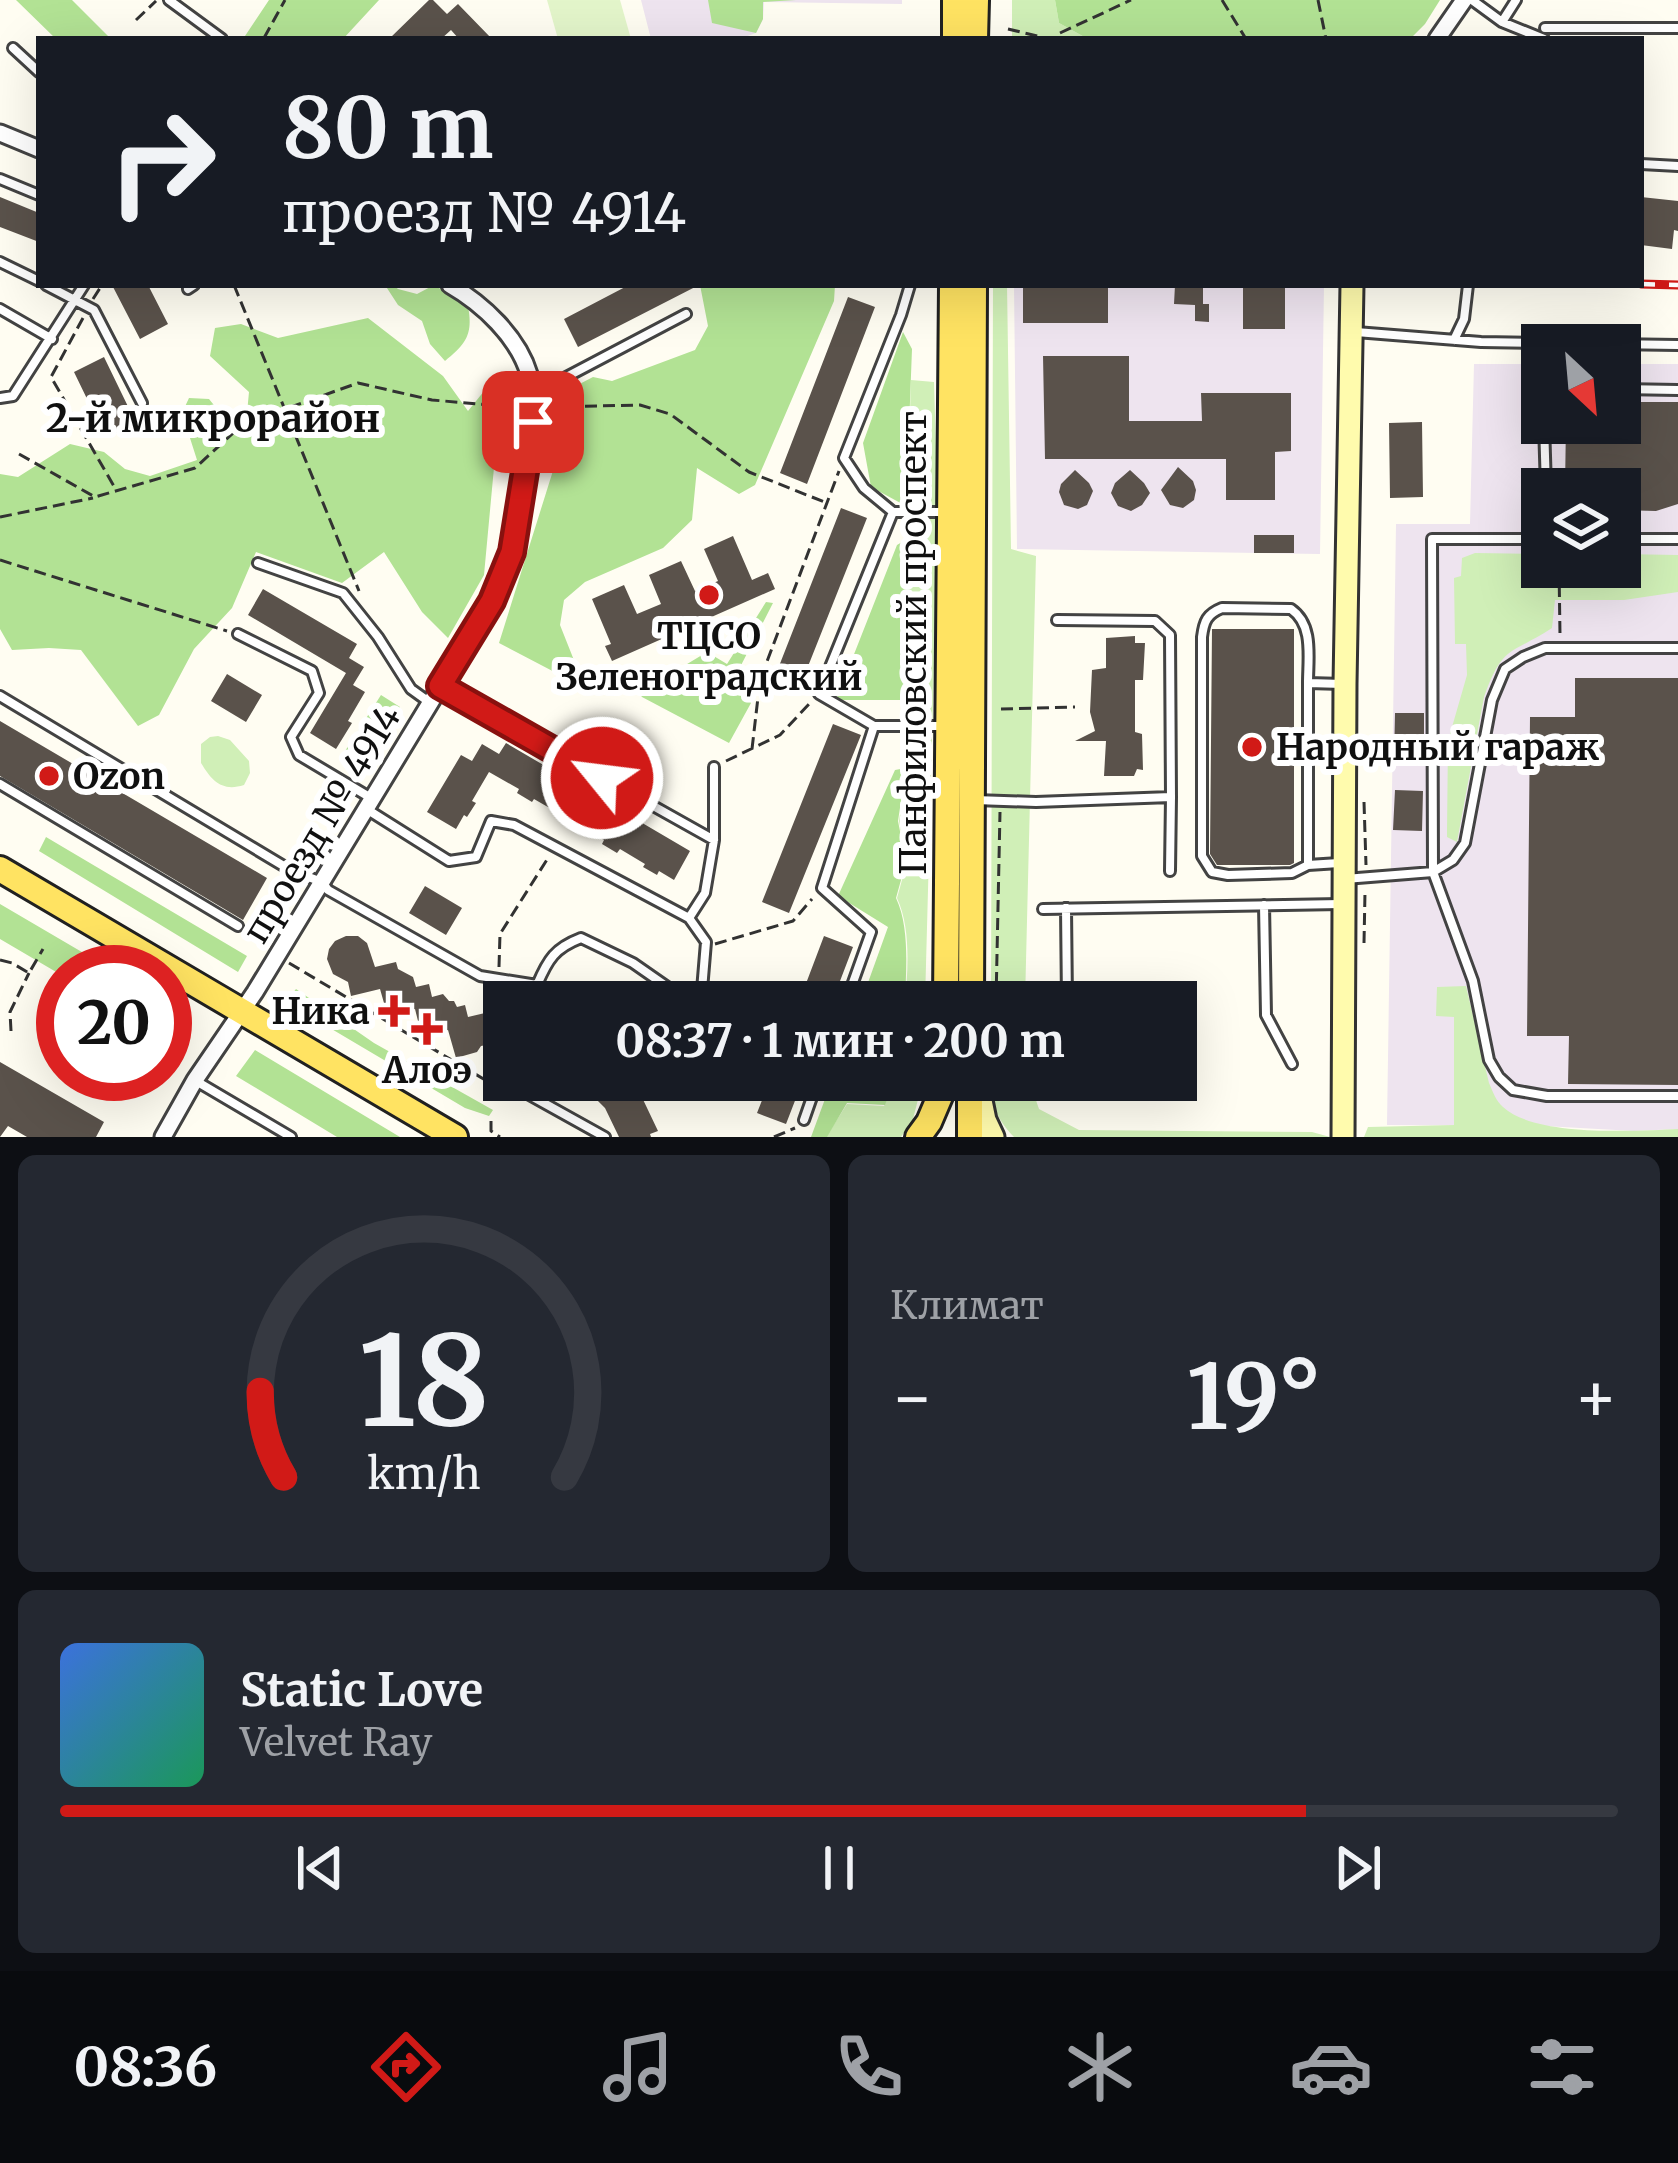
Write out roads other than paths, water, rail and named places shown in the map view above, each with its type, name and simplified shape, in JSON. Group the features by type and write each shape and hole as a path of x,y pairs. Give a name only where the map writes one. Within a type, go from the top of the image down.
{"main road":[{"path":"955,0 955,36"},
{"path":"976,0 976,36"},
{"name":"Панфиловский проспект","path":"946,981 952,288"},
{"name":"Панфиловский проспект","path":"970,981 974,288"},
{"path":"0,868 454,1137"},
{"path":"918,1137 937,1101"},
{"path":"944,1137 945,1101"},
{"path":"970,1137 973,1101"}],"street":[{"path":"1439,36 1468,0"},
{"path":"0,134 36,148"},
{"name":"проезд № 4914","path":"163,1137 492,601 512,552 533,422 528,372 520,352 484,309 454,288"},
{"path":"1343,1137 1352,288"},
{"path":"980,1101 993,1137"}],"lane":[{"path":"169,0 218,36"},
{"path":"1468,0 1502,22 1544,33 1678,28"},
{"path":"1502,22 1516,0"},
{"path":"13,48 36,69"},
{"path":"1644,164 1678,166"},
{"path":"0,179 36,194"},
{"path":"0,262 36,280"},
{"path":"52,288 94,310 142,403"},
{"path":"0,398 13,396 82,288"},
{"path":"909,288 844,458 864,488 893,512 950,512"},
{"path":"1454,340 1464,319 1468,288"},
{"path":"0,310 52,339"},
{"path":"532,403 686,314"},
{"path":"1351,332 1454,340 1678,345"},
{"path":"1641,389 1678,390"},
{"path":"893,512 819,694 874,726 947,727"},
{"path":"1521,539 1432,539 1432,872 1473,981 1489,1060 1513,1090 1547,1096 1678,1096"},
{"path":"1641,539 1678,539"},
{"path":"258,563 343,593 411,689 430,703"},
{"path":"1308,865 1306,630 1291,609 1211,612 1202,637 1202,856 1212,872 1228,875 1292,873 1308,865 1345,871 1432,872 1453,860 1466,843 1492,700 1505,669 1546,648 1678,648"},
{"path":"1057,620 1155,622 1171,634 1170,871"},
{"path":"238,634 312,671 319,693 291,737 299,755 449,860 476,857 491,821 514,825 689,918 706,942 702,981"},
{"path":"1308,683 1345,684"},
{"path":"440,686 714,840"},
{"path":"0,696 292,872 322,882 328,890 480,976 512,981"},
{"path":"854,981 871,932 821,888 874,726"},
{"path":"689,918 705,892 714,840 714,767"},
{"path":"0,784 238,926"},
{"path":"973,800 1171,797"},
{"path":"1043,909 1345,904"},
{"path":"1264,905 1266,1015 1292,1064"},
{"path":"1066,908 1067,981"},
{"path":"539,981 546,962 563,945 581,938 633,962 659,981"},
{"path":"195,1080 291,1137"},
{"path":"545,1101 605,1137"},
{"path":"804,1120 811,1101"}],"railway":[{"path":"1644,284 1678,285"}],"place":[{"name":"ТЦСО Зеленоградский","path":"709,595"},
{"name":"Народный гараж","path":"1252,747"},
{"name":"Ozon","path":"49,776"},
{"name":"Ника","path":"394,1011"},
{"name":"Алоэ","path":"427,1029"}],"district":[{"name":"2-й микрорайон","path":"213,418"}]}
